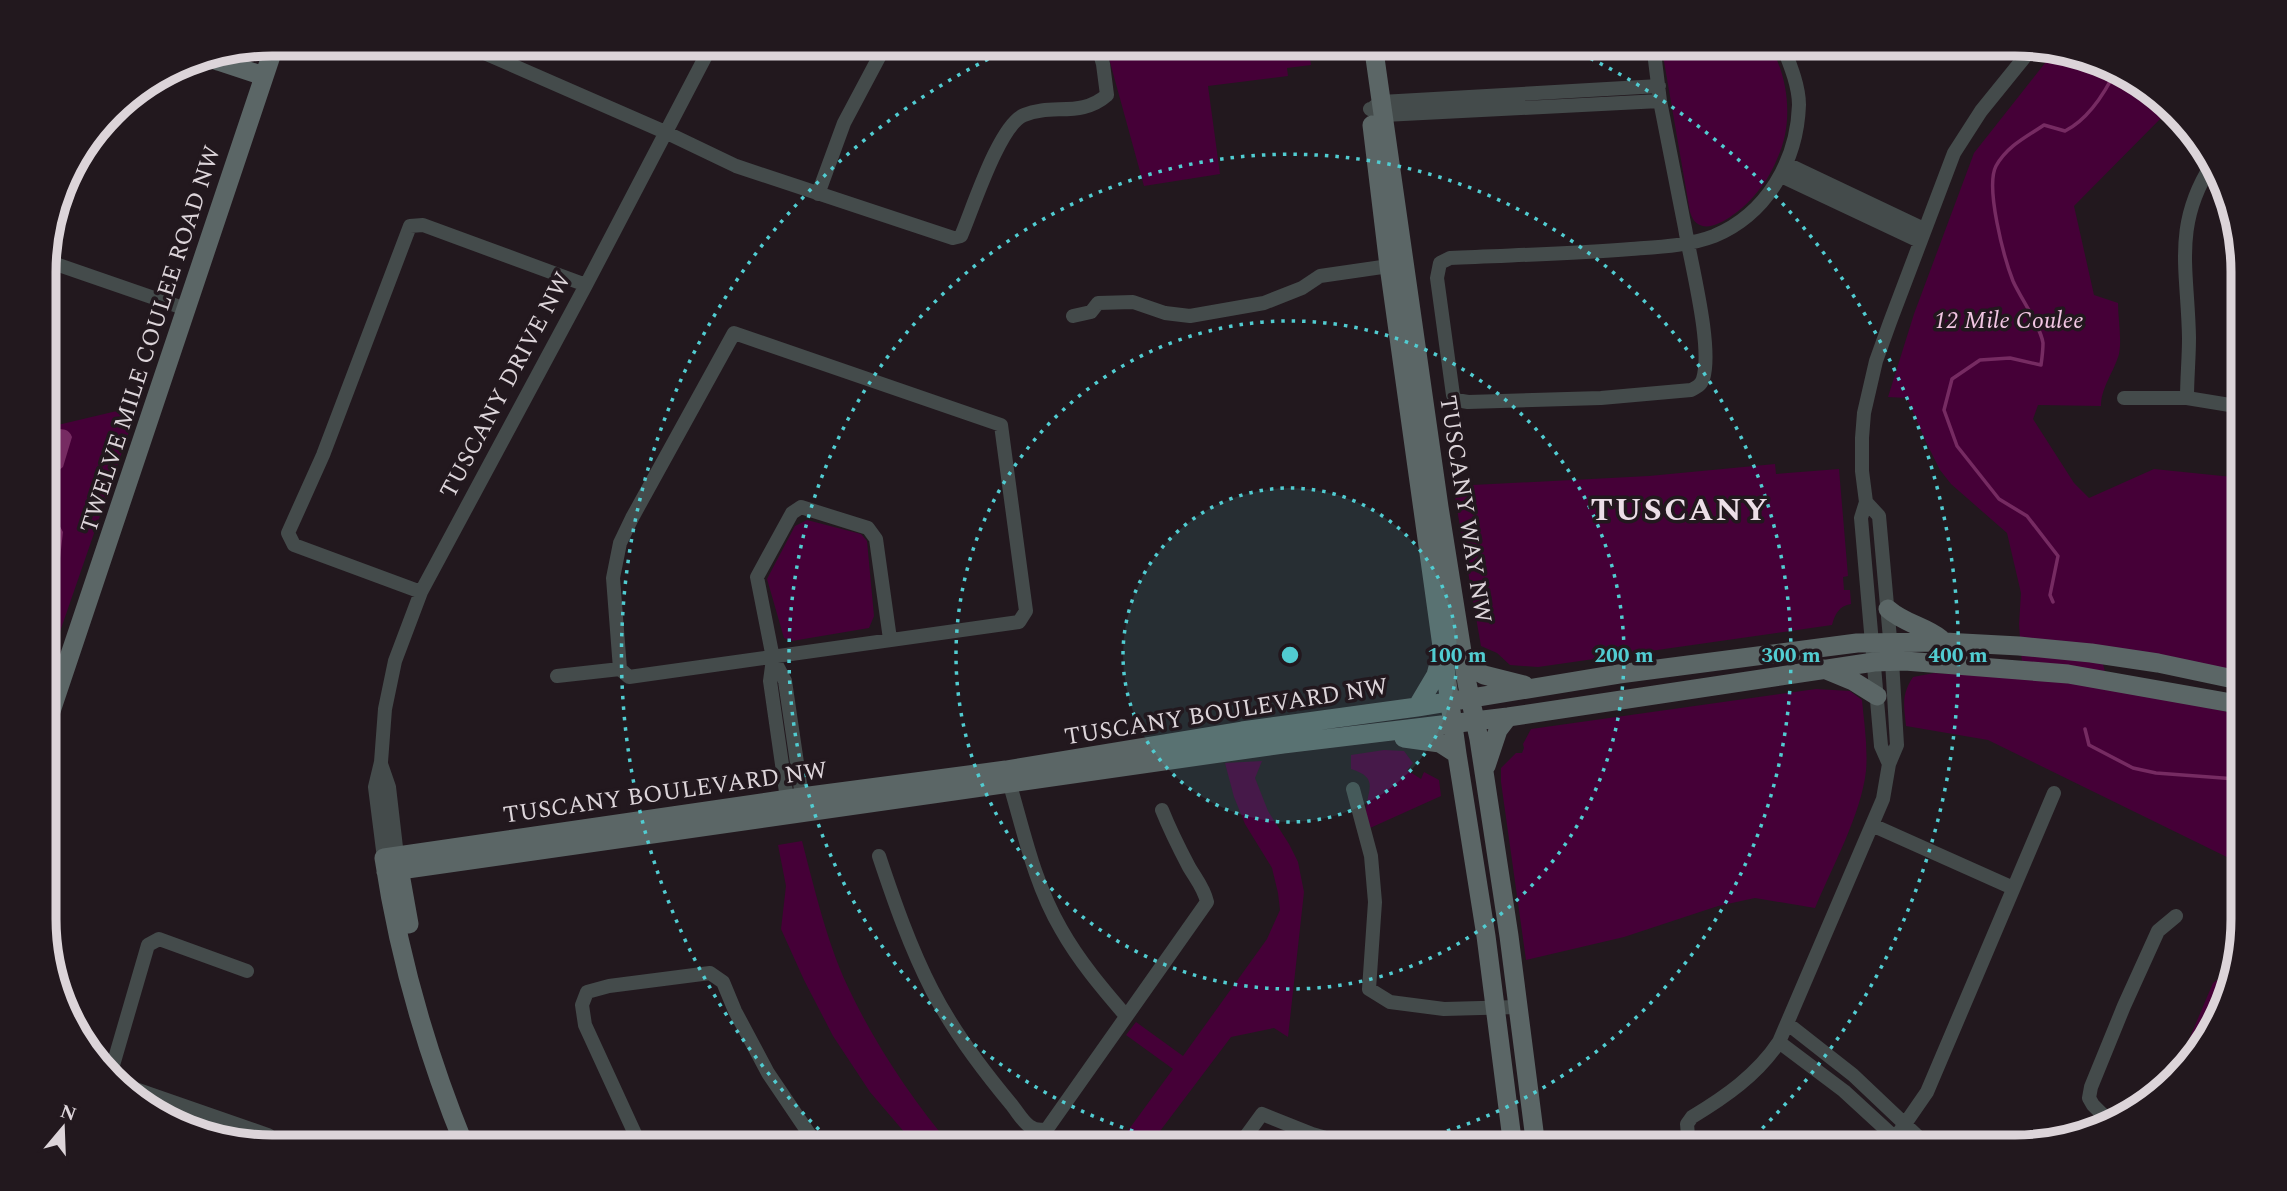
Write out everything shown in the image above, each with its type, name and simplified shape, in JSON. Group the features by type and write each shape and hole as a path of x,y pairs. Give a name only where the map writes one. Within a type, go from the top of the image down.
{"street":[{"name":"TWELVE MILE COULEE ROAD NW","path":"56,696 271,56"},
{"path":"491,56 736,166 953,239 961,236 984,177 1011,126 1022,115 1084,108 1096,105 1107,95 1101,56"},
{"name":"TUSCANY DRIVE NW","path":"460,1135 419,1020 397,932 389,787 381,762 385,709 395,662 422,592 706,56"},
{"path":"818,194 844,123 880,56"},
{"name":"TUSCANY WAY NW","path":"1364,56 1378,109"},
{"name":"TUSCANY WAY NW","path":"1374,56 1443,649 1486,936 1511,1135"},
{"path":"1655,56 1660,94 1687,243 1701,317 1705,354 1700,385 1691,390 1601,398 1460,402 1453,395 1437,278 1438,267 1446,259 1613,251 1687,243 1716,235 1744,218 1764,200 1784,170 1799,103 1786,56"},
{"path":"1688,1135 1687,1124 1692,1117 1750,1077 1766,1061 1779,1042 1882,799 1889,765 1897,745 1861,518 1866,502 1861,438 1868,389 1880,348 1954,153 1966,132 2026,56"},
{"path":"222,62 264,76"},
{"path":"1378,109 1660,94"},
{"path":"1784,170 1922,235"},
{"path":"2187,398 2189,338 2184,266 2185,235 2194,198 2207,174"},
{"path":"422,592 294,545 288,533 323,455 410,226 423,225 586,285"},
{"path":"56,264 187,309"},
{"path":"1073,316 1091,312 1098,303 1133,302 1165,313 1190,316 1264,303 1303,288 1320,276 1397,265"},
{"name":"TUSCANY WAY NW","path":"1397,265 1509,936 1534,1135"},
{"path":"734,333 1001,425 1026,611 1019,622 773,658 629,677 620,668 613,578 620,543 734,333"},
{"path":"2124,398 2187,398 2231,405"},
{"path":"1866,502 1879,516 1888,609 1877,696 1881,746 1889,765"},
{"path":"796,803 785,681 773,658 757,578 792,513 801,507 867,528 876,539 890,639"},
{"path":"1888,609 1904,621 1934,634 1944,642"},
{"name":"TUSCANY BOULEVARD NW","path":"1008,777 1242,731 1417,707 1619,674 1882,652 1944,642 2091,653 2158,663 2231,678"},
{"path":"1417,707 1436,675 1443,649"},
{"name":"TUSCANY BOULEVARD NW","path":"392,864 796,803 1507,717 1823,669 1882,652 2068,674 2231,702"},
{"path":"1465,664 1484,675 1535,688"},
{"path":"557,676 620,668"},
{"path":"1823,669 1853,681 1877,696"},
{"path":"1483,774 1498,730 1507,717"},
{"path":"1362,734 1430,740 1447,746 1457,754"},
{"path":"1008,777 1022,832 1048,903 1061,929 1093,978 1126,1016"},
{"path":"1353,789 1371,856 1376,902 1369,989 1390,1002 1444,1009 1518,1007"},
{"path":"1900,1135 1927,1092 2054,793"},
{"path":"879,856 900,918 932,990 971,1054 1030,1128 1047,1129 1207,902 1205,890 1179,848 1162,810"},
{"path":"1872,825 2013,888"},
{"name":"TUSCANY DRIVE NW","path":"392,864 432,1022 474,1135"},
{"path":"2104,1116 2088,1098 2091,1087 2123,1006 2158,932 2176,916"},
{"path":"113,1064 148,945 159,939 247,971"},
{"path":"635,1135 585,1025 582,1005 587,992 609,986 710,973 723,982 763,1063 810,1135"},
{"path":"1788,1024 1853,1075 1917,1135"},
{"path":"1779,1042 1844,1091 1887,1135"},
{"path":"143,1092 267,1135"},
{"path":"1247,1135 1262,1114 1315,1135"}],"green space":[{"path":"1108,56 1310,56 1311,65 1287,68 1288,76 1208,86 1220,174 1144,186"},
{"path":"1663,56 1775,56 1785,86 1787,116 1786,131 1775,164 1757,192 1731,217 1711,226 1702,226 1695,222 1690,212"},
{"name":"12 Mile Coulee","path":"2048,59 2085,67 2111,78 2135,92 2163,116 2074,206 2094,295 2118,303 2119,354 2103,392 2101,406 2038,405 2033,419 2074,483 2089,498 2154,469 2231,477 2231,672 2098,648 2110,688 2231,713 2231,859 1988,740 1906,726 1905,695 1913,677 1934,673 2023,678 2019,624 2021,593 2007,533 1951,484 1940,470 1907,398 1888,397 1914,314 1974,153"},
{"path":"138,406 56,643 56,425"},
{"path":"1775,464 1776,474 1839,469 1848,576 1843,577 1844,590 1850,590 1851,604 1838,611 1832,625 1538,667 1510,665 1497,653 1481,646 1453,486 1649,476"},
{"path":"807,520 861,534 867,541 874,616 869,628 792,641 784,638 767,579 795,526"},
{"path":"1816,689 1850,691 1862,700 1866,771 1852,823 1815,908 1755,898 1718,906 1624,937 1526,960 1501,768 1516,753 1522,753 1523,744 1531,729"},
{"path":"1384,750 1404,751 1413,763 1407,770 1421,779 1424,772 1439,780 1441,796 1370,828 1366,813 1369,781 1366,776 1351,769 1351,755"},
{"path":"1262,761 1255,778 1268,811 1298,862 1304,892 1288,1037 1274,1028 1231,1037 1157,1135 1125,1135 1173,1069 1126,1035 1136,1022 1183,1056 1267,939 1280,910 1272,868 1245,824 1225,763"},
{"path":"802,841 833,951 847,985 894,1069 943,1135 907,1135 870,1092 833,1036 781,929 786,886 778,845"},
{"path":"2223,975 2209,1015 2183,1054 2213,983"}],"shaded area":[{"path":"56,429 66,430 72,437 63,467 56,472"},
{"path":"56,519 63,532 56,581"}],"waterway":[{"path":"2053,602 2050,595 2058,556 2027,516 1999,499 1957,446 1944,410 1952,379 1980,360 2010,358 2041,365 2041,336 2013,281 2005,256 1994,206 1993,176 1996,166 2006,153 2017,142 2044,125 2065,131 2074,126 2089,112 2111,78"},
{"path":"2085,729 2089,745 2133,768 2156,773 2231,779"}],"district":[{"name":"TUSCANY","path":"1680,509"}]}
